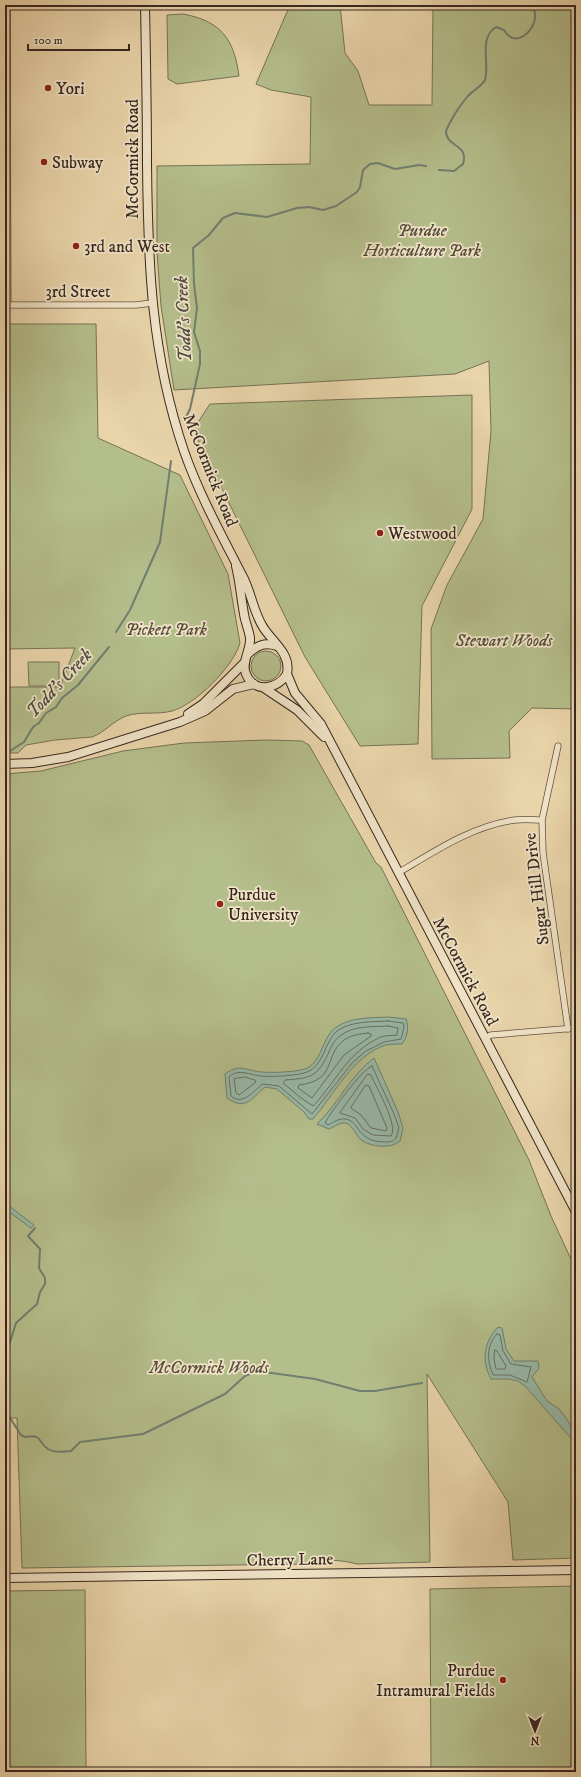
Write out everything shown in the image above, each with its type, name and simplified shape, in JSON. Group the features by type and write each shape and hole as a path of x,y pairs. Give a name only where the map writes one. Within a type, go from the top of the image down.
{"street":[{"path":"7,5 7,305"},
{"name":"McCormick Road","path":"145,5 148,244 152,303 159,356 175,424 196,481 236,566 242,574 255,613 262,627 278,646"},
{"name":"3rd Street","path":"7,305 136,305 152,303"},
{"path":"162,727 194,711 203,704 245,662 249,653 250,638 236,566"},
{"path":"245,662 246,674 254,684 263,688 275,686 281,683 287,674 286,656 278,646 265,644 259,645 249,653"},
{"name":"McCormick Road","path":"287,674 295,693 321,724 330,744 576,1212"},
{"path":"5,764 38,762 68,757 180,722 205,711 233,689 254,684"},
{"name":"McCormick Road","path":"263,688 297,710 330,744"},
{"name":"Sugar Hill Drive","path":"558,746 542,820 543,853 568,1029"},
{"path":"398,873 444,846 489,825 516,820 542,820"},
{"path":"485,1038 491,1035 576,1028"},
{"name":"Cherry Lane","path":"5,1578 576,1570"}],"green space":[{"name":"Purdue Horticulture Park","path":"290,5 340,5 345,53 358,71 369,105 432,105 433,5 576,5 576,709 532,708 509,731 510,758 432,759 431,629 447,585 483,519 491,431 489,361 455,374 174,390 161,306 157,253 157,166 310,164 311,97 271,90 256,84"},
{"path":"183,14 207,21 223,34 229,42 233,52 237,63 239,76 177,84 168,79 167,15"},
{"name":"Pickett Park","path":"5,324 96,324 98,438 180,475 228,574 240,643 230,662 222,673 202,693 181,707 172,711 161,713 126,716 101,733 92,737 55,740 26,745 18,753 5,753 5,687 60,687 75,648 5,649"},
{"path":"472,395 472,509 422,606 418,744 360,746 305,657 193,430 210,404"},
{"path":"266,651 277,655 281,666 277,677 266,681 255,677 251,666 255,655"},
{"path":"28,662 59,662 59,686 29,686"},
{"name":"McCormick Woods","path":"267,740 302,741 309,745 376,863 381,867 529,1160 551,1216 576,1270 576,1558 513,1560 508,1502 427,1374 430,1562 357,1564 345,1561 325,1560 307,1564 22,1568 17,1418 5,1418 5,774 41,771 123,751 184,743"},
{"name":"Purdue Intramural Fields","path":"576,1586 576,1772 431,1772 430,1589"},
{"path":"85,1590 86,1772 5,1772 5,1591"}],"water":[{"path":"388,1017 406,1019 407,1032 406,1038 402,1044 386,1045 374,1050 364,1057 354,1066 313,1119 309,1119 304,1112 277,1089 265,1087 248,1102 243,1103 233,1102 227,1098 225,1074 230,1071 239,1068 262,1072 295,1071 305,1069 315,1062 331,1032 341,1024 367,1018"},
{"path":"374,1058 398,1112 403,1128 400,1141 392,1145 375,1146 365,1142 361,1140 353,1128 346,1123 339,1124 329,1129 317,1124 358,1073"},
{"path":"5,1203 34,1225 31,1228 5,1209"},
{"path":"498,1327 502,1328 506,1349 514,1361 538,1361 539,1368 532,1377 547,1401 559,1409 568,1421 576,1434 576,1444 526,1387 518,1381 509,1379 491,1379 485,1358 487,1345"}],"waterway":[{"name":"Todd's Creek","path":"439,170 454,171 463,164 463,152 450,140 446,131 464,101 485,80 487,38 496,27 504,30 509,36 514,38 524,36 533,26 535,20 535,13 532,5"},
{"name":"Todd's Creek","path":"185,419 190,409 200,364 200,351 194,332 197,308 194,284 193,248 209,235 223,218 235,213 267,217 297,208 309,207 323,210 336,206 357,192 360,187 363,170 370,164 378,163 395,169 419,165 426,166"},
{"name":"Todd's Creek","path":"116,632 130,610 160,542 171,461"},
{"name":"Todd's Creek","path":"10,751 24,742 33,727 39,723 46,713 56,707 62,698 78,685 109,647"},
{"path":"5,1358 16,1323 37,1304 40,1292 45,1284 45,1278 39,1268 40,1249 28,1236 35,1228"},
{"path":"5,1410 21,1435 25,1437 35,1436 48,1449 57,1452 65,1452 71,1451 80,1442 143,1434 225,1394 245,1376 257,1371 315,1379 360,1391 375,1391 422,1383"}],"place":[{"name":"Yori","path":"48,88"},
{"name":"Subway","path":"44,162"},
{"name":"3rd and West","path":"76,246"},
{"name":"Westwood","path":"380,533"},
{"name":"Purdue University","path":"220,904"},
{"name":"Purdue Intramural Fields","path":"503,1680"}],"park label":[{"name":"Stewart Woods","path":"504,640"}]}
